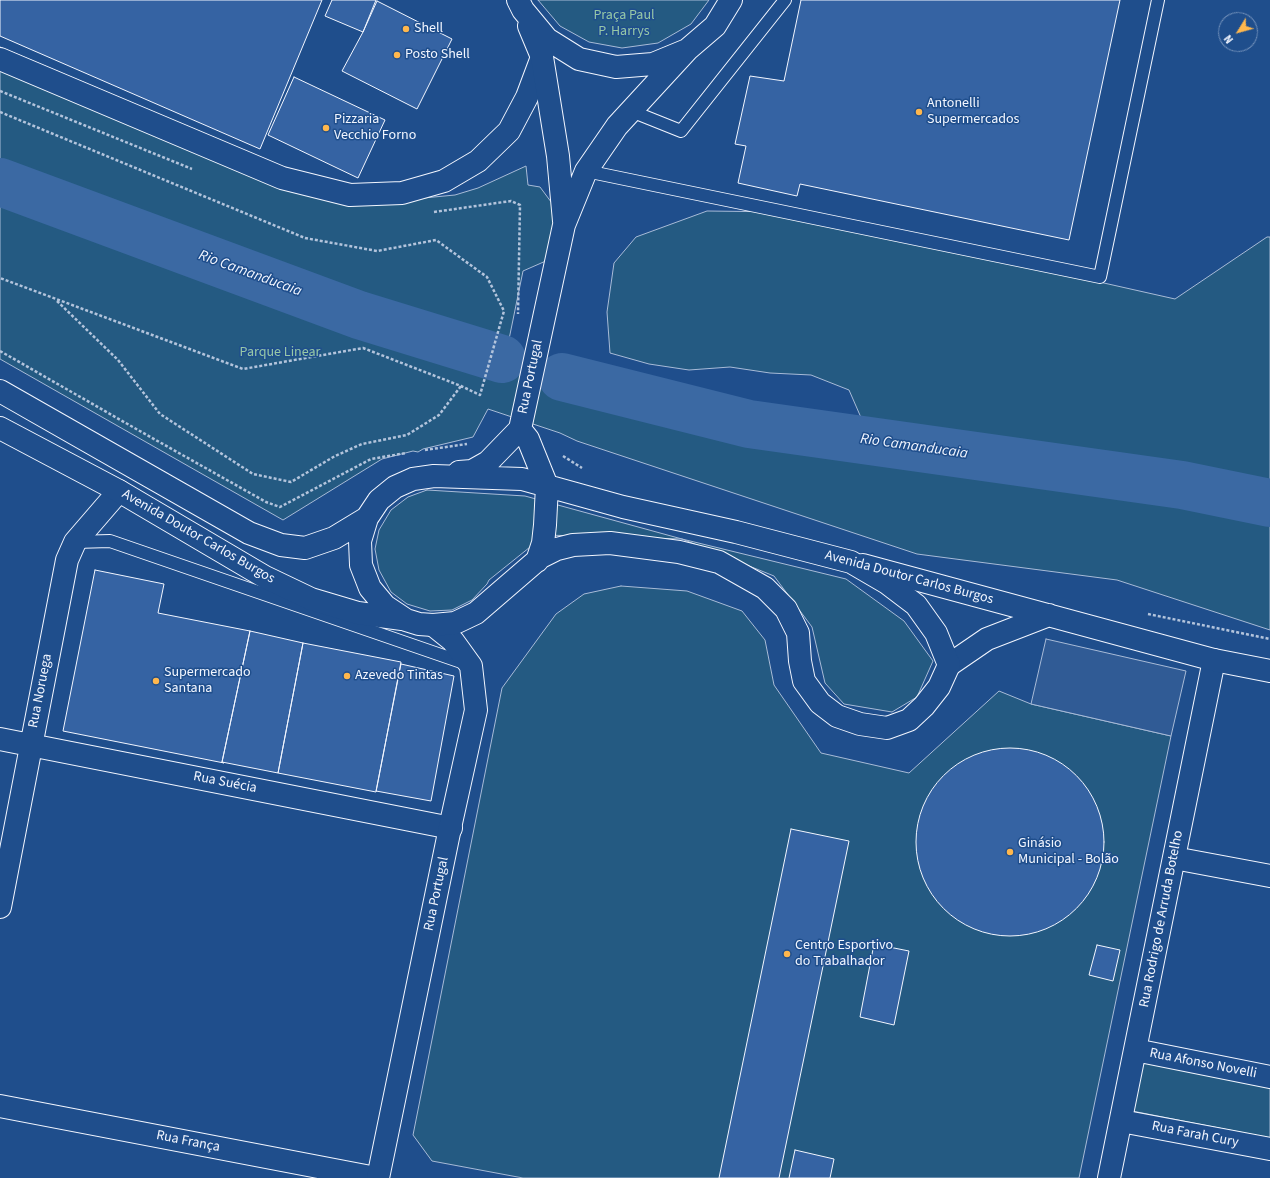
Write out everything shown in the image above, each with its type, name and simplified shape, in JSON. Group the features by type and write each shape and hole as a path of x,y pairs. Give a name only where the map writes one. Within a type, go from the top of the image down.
{"street":[{"path":"520,5 547,39 579,59 616,68 653,64 688,50 715,26 731,0"},
{"name":"Rua Portugal","path":"520,5 542,57 558,156 564,225"},
{"name":"Rua Portugal","path":"434,476 472,471 488,462 521,424 564,225 586,171 617,126 688,50"},
{"path":"0,58 282,178 350,195 402,193 444,180 478,161 509,131 527,97 542,57"},
{"name":"Avenida Doutor Carlos Burgos","path":"0,390 249,533 281,545 305,548 334,538 367,518"},
{"path":"521,424 547,486 543,543 537,561"},
{"name":"Avenida Doutor Carlos Burgos","path":"0,428 120,491 265,577 311,599 358,613 406,620 419,624 433,625 455,623 476,613 537,561"},
{"path":"406,620 385,606 370,588 361,565 360,541 367,518 379,500 395,487 413,479 434,476"},
{"name":"Avenida Doutor Carlos Burgos","path":"434,476 522,479 623,507 736,532 851,562 1214,660 1270,671"},
{"name":"Rua Noruega","path":"0,907 67,560 74,542 120,491"},
{"path":"537,561 541,557 557,549 573,545 610,543 679,552 719,562 765,588 786,609 798,633 800,661 804,681 820,703 837,716 860,724 887,728 909,720 924,706 939,687 949,665 987,639 1049,616"},
{"path":"851,562 887,583 916,606 936,633 949,665"},
{"name":"Rua Portugal","path":"377,1178 476,710 471,666 453,641 433,625"},
{"name":"Rua Rodrigo de Arruda Botelho","path":"1109,1178 1214,660"},
{"name":"Rua Suécia","path":"0,739 450,828"},
{"path":"1174,858 1270,876"},
{"name":"Rua Afonso Novelli","path":"1135,1050 1270,1077"},
{"name":"Rua França","path":"0,1106 377,1178"},
{"name":"Rua Farah Cury","path":"1121,1121 1270,1149"}],"lane":[{"path":"631,111 681,131 785,0"},
{"path":"586,171 1100,277 1158,0"},
{"path":"74,542 110,541 471,666"}],"path":[{"path":"0,90 197,171"},
{"path":"0,112 305,238 377,251 436,240 487,277 504,311 480,395 461,386 363,348 243,369 0,278"},
{"path":"433,212 511,201 520,206 518,319"},
{"path":"57,300 118,360 160,414 253,474 276,479 291,482 335,456 362,444 407,435 439,415 461,386"},
{"path":"0,351 151,438 266,502 280,507 371,459 408,453"},
{"path":"423,450 460,444 474,445"}],"green space":[{"name":"Praça Paul P. Harrys","path":"538,0 709,0 691,24 658,43 622,48 589,42 560,26"},
{"name":"Parque Linear","path":"0,47 331,187 413,199 455,195 478,188 526,166 528,185 540,187 566,222 564,253 523,271 507,349 557,361 667,421 747,433 789,431 828,441 866,429 849,390 811,375 770,373 730,367 689,370 649,364 610,353 607,312 614,263 636,237 707,211 788,212 1175,299 1267,237 1270,237 1270,630 1117,580 917,554 577,441 560,433 488,409 473,437 423,449 418,452 413,451 382,459 283,520 0,359"},
{"path":"427,490 525,496 682,539 545,535 489,580 472,600 452,610 430,611 407,604 391,592 379,570 375,549 379,530 391,510 408,497"},
{"path":"682,539 846,579 904,621 933,661 917,697 892,712 844,704 825,683 812,627 774,576"},
{"name":"Centro Esportivo do Trabalhador","path":"621,586 687,591 742,611 765,640 774,685 821,753 909,773 999,691 1031,704 1171,736 1079,1178 523,1178 432,1161 413,1135 502,688 556,614 584,594"},
{"path":"1142,1062 1270,1087 1270,1138 1132,1111"}],"shaded area":[{"path":"1046,639 1186,671 1171,736 1031,704"}],"building":[{"path":"0,0 322,0 260,149 0,36"},
{"path":"332,0 376,0 363,32 325,16"},
{"name":"Antonelli Supermercados","path":"801,0 1120,0 1069,240 800,184 797,196 738,183 746,146 735,144 750,76 784,81"},
{"name":"Posto Shell","path":"377,1 452,39 417,109 342,71 363,32"},
{"name":"Pizzaria Vecchio Forno","path":"294,77 385,120 358,178 268,135"},
{"name":"Supermercado Santana","path":"95,570 164,584 158,613 250,631 222,762 224,763 63,731"},
{"path":"250,631 303,643 278,773 222,762"},
{"path":"303,643 401,662 376,792 278,773"},
{"path":"401,664 454,676 431,801 376,791"},
{"name":"Ginásio Municipal - Bolão","path":"1001,748 1019,748 1046,755 1070,769 1077,775 1083,782 1097,806 1104,833 1104,851 1097,878 1083,902 1077,909 1070,915 1046,929 1019,936 1001,936 983,932 966,925 950,915 937,902 927,886 920,869 916,851 916,833 920,815 927,798 937,782 950,769 966,759 983,752"},
{"path":"791,829 849,841 779,1178 719,1178"},
{"path":"874,944 909,951 894,1025 860,1017"},
{"path":"1097,945 1120,950 1113,981 1089,975"},
{"path":"795,1150 834,1159 830,1178 789,1178"}],"waterway":[{"name":"Rio Camanducaia","path":"0,182 359,315 502,359"},
{"name":"Rio Camanducaia","path":"562,377 749,424 1182,485 1270,503"}],"place":[{"name":"Shell","path":"406,29"},
{"name":"Posto Shell","path":"397,55"},
{"name":"Antonelli Supermercados","path":"919,112"},
{"name":"Pizzaria Vecchio Forno","path":"326,128"},
{"name":"Azevedo Tintas","path":"347,676"},
{"name":"Supermercado Santana","path":"156,681"},
{"name":"Ginásio Municipal - Bolão","path":"1010,852"},
{"name":"Centro Esportivo do Trabalhador","path":"787,954"}]}
